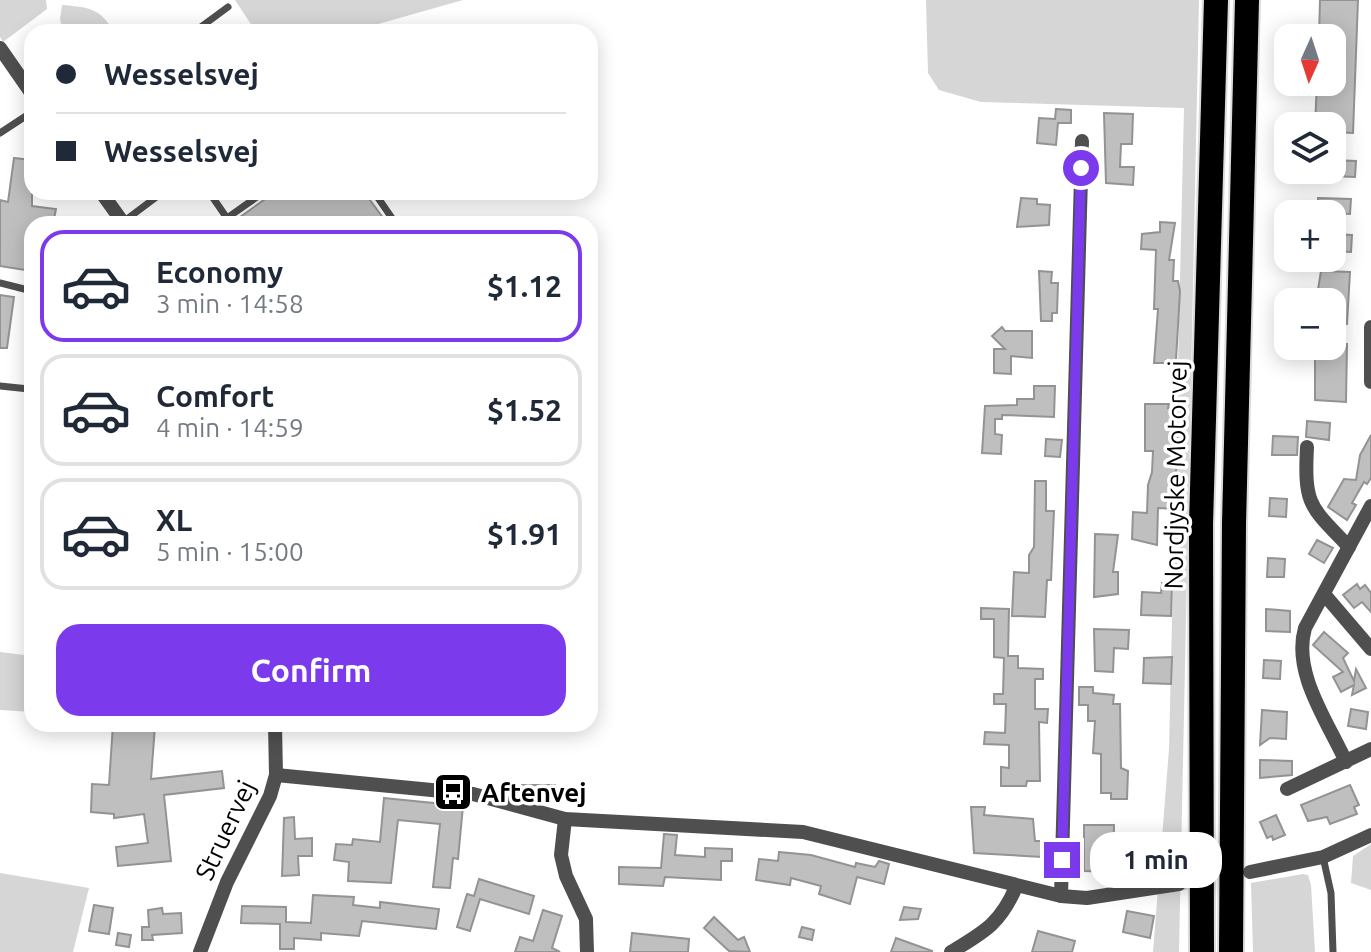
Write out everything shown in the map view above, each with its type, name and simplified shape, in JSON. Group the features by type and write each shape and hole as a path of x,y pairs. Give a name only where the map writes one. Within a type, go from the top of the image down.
{"highway":[{"name":"Nordjyske Motorvej","path":"1202,952 1201,524 1216,0"},
{"path":"1231,952 1234,524 1247,0"}],"street":[{"path":"0,48 24,82"},
{"path":"1061,896 1082,141"},
{"path":"1371,327 1371,382"},
{"path":"1307,447 1307,498 1313,510 1349,547"},
{"path":"1346,762 1302,663 1300,646 1305,628 1371,506"},
{"path":"1324,594 1371,649"},
{"name":"Struervej","path":"200,952 227,882 270,796 276,775 275,732"},
{"path":"1287,789 1371,749"},
{"path":"276,775 473,794 565,819 803,832 1061,896 1087,898 1179,884"},
{"path":"565,819 561,855 566,876 586,919 587,952"},
{"path":"1250,872 1323,857 1371,835"},
{"path":"951,952 989,929 1005,912 1016,887"}],"lane":[{"path":"205,24 228,7"},
{"path":"0,133 24,117"},
{"path":"133,216 153,200"},
{"path":"235,216 254,200"},
{"path":"0,283 24,289"},
{"path":"0,386 24,389"},
{"path":"1323,857 1331,893 1333,952"}],"shaded area":[{"path":"0,0 46,0 47,9 3,42 0,37"},
{"path":"235,0 463,0 378,24 251,24"},
{"path":"926,0 1199,0 1179,952 1153,952 1169,749 1184,108 981,102 939,90 928,73"},
{"path":"62,5 93,10 109,24 61,24"},
{"path":"0,652 24,655 24,712 0,710"},
{"path":"1371,844 1371,890 1351,883 1353,856"},
{"path":"0,873 89,888 73,952 0,952"},
{"path":"1308,875 1311,885 1315,952 1253,952 1251,883"}],"building":[{"path":"1320,0 1358,0 1353,133 1346,133 1346,112 1316,112 1316,96 1346,96 1346,24 1319,24"},
{"path":"1056,109 1071,110 1071,123 1058,123 1056,145 1037,143 1039,118 1055,119"},
{"path":"1104,113 1133,114 1132,144 1121,144 1120,167 1134,167 1133,185 1106,183"},
{"path":"14,158 24,159 24,200 32,200 32,206 56,209 55,216 24,216 24,270 0,266 0,200 8,202"},
{"path":"1346,161 1356,161 1355,177 1346,177"},
{"path":"1021,198 1037,199 1037,204 1050,205 1049,225 1017,227"},
{"path":"1351,199 1350,214 1346,214 1346,200 1318,200"},
{"path":"264,200 370,200 382,216 242,216"},
{"path":"1160,222 1175,223 1169,260 1174,260 1173,281 1178,281 1180,291 1176,360 1154,363 1158,309 1154,309 1156,250 1141,249 1142,234 1160,232"},
{"path":"1346,235 1352,235 1351,252 1346,252"},
{"path":"1039,271 1052,272 1051,283 1058,283 1057,313 1052,313 1052,321 1041,321"},
{"path":"1321,272 1350,272 1347,324 1346,288 1318,288"},
{"path":"0,295 14,297 7,348 0,348"},
{"path":"1002,327 1005,331 1032,331 1032,358 1011,356 1011,374 994,373 994,349 1005,349 992,336"},
{"path":"1347,344 1346,402 1315,400 1315,360 1346,360"},
{"path":"1034,386 1055,386 1054,417 1002,415 1002,419 995,419 995,434 1002,435 1001,454 982,453 985,406 1017,405 1017,399 1034,399"},
{"path":"1145,404 1169,404 1168,408 1174,408 1177,437 1175,509 1158,508 1157,545 1132,539 1133,512 1147,513 1152,472 1153,451 1145,451"},
{"path":"1307,421 1330,423 1329,440 1306,437"},
{"path":"1371,435 1371,478 1367,484 1364,482 1352,503 1356,505 1347,520 1328,507 1344,479 1356,480 1360,455"},
{"path":"1273,436 1298,437 1297,455 1272,455"},
{"path":"1046,439 1062,440 1060,457 1045,456"},
{"path":"1035,481 1046,481 1046,511 1054,511 1051,580 1047,580 1045,617 1012,616 1014,572 1029,573 1029,555 1034,547"},
{"path":"1270,498 1287,499 1286,517 1269,516"},
{"path":"1095,534 1118,535 1113,572 1118,572 1118,594 1094,597"},
{"path":"1317,540 1333,548 1324,563 1309,554"},
{"path":"1268,558 1285,559 1284,577 1267,577"},
{"path":"1162,583 1172,583 1171,616 1141,615 1142,592 1161,593"},
{"path":"1357,584 1360,589 1365,585 1371,593 1371,612 1362,602 1354,608 1343,595"},
{"path":"981,608 1009,609 1008,656 1018,656 1018,668 1043,669 1043,679 1035,679 1035,709 1048,709 1047,723 1039,722 1040,781 1027,781 1026,786 1001,786 1001,767 1009,768 1009,745 984,744 985,732 1005,733 1006,704 994,704 994,694 1003,694 1004,658 994,657 994,619 981,619"},
{"path":"1266,609 1290,611 1290,632 1266,631"},
{"path":"1094,629 1129,630 1128,649 1114,648 1113,672 1095,671"},
{"path":"1324,632 1348,653 1343,658 1354,681 1356,669 1366,688 1352,695 1354,685 1341,692 1333,677 1343,672 1313,645"},
{"path":"1172,657 1171,684 1143,683 1144,658"},
{"path":"1264,660 1281,661 1280,679 1263,678"},
{"path":"1079,687 1093,687 1093,693 1114,695 1113,704 1120,704 1121,768 1128,771 1127,799 1111,799 1111,793 1101,793 1101,754 1093,753 1095,721 1088,721 1088,705 1079,705"},
{"path":"1351,709 1368,712 1366,729 1348,726"},
{"path":"1262,710 1287,712 1286,739 1270,738 1260,745"},
{"path":"112,732 155,732 151,779 222,771 224,788 164,795 171,861 118,866 116,847 148,843 144,814 114,818 114,814 91,812 92,784 109,785"},
{"path":"1260,760 1292,761 1292,775 1260,778"},
{"path":"522,785 555,785 555,799 522,797"},
{"path":"1350,785 1359,805 1354,807 1357,814 1330,824 1327,817 1308,821 1301,805"},
{"path":"384,798 463,806 458,859 453,858 450,888 433,887 440,824 398,820 391,883 348,881 349,862 334,860 336,844 352,845 353,839 380,842"},
{"path":"971,807 985,807 984,815 1033,819 1035,841 1042,841 1042,857 974,853"},
{"path":"1276,815 1285,835 1273,840 1272,836 1267,838 1260,822"},
{"path":"294,817 295,839 312,838 312,856 298,856 299,875 282,876 284,818"},
{"path":"1084,825 1114,825 1113,872 1084,871"},
{"path":"664,834 677,835 675,855 705,857 705,848 732,849 732,861 721,861 721,880 665,877 663,886 619,884 619,867 661,868"},
{"path":"779,852 811,855 855,867 856,863 875,867 879,861 889,864 884,884 857,877 850,904 819,894 821,886 791,878 790,885 756,880 759,859 778,861"},
{"path":"479,879 534,896 529,914 480,899 470,931 457,927 467,894 474,896"},
{"path":"313,895 354,897 353,905 380,908 380,902 439,909 436,929 362,921 359,936 321,933 321,940 294,938 294,949 280,949 280,924 241,923 242,906 286,907 286,922 311,923"},
{"path":"94,905 113,908 109,934 89,931"},
{"path":"904,907 921,909 918,919 900,920"},
{"path":"162,908 163,914 181,913 182,933 152,935 153,940 142,940 142,927 149,927 148,910"},
{"path":"543,910 562,916 552,948 560,952 515,952 520,937 533,941"},
{"path":"1127,911 1154,916 1150,938 1123,932"},
{"path":"714,917 738,940 744,937 750,952 729,951 704,928"},
{"path":"802,927 814,930 812,940 799,937"},
{"path":"1038,931 1075,941 1072,952 1032,952"},
{"path":"118,933 131,935 129,947 116,945"},
{"path":"632,933 689,939 688,952 630,952"},
{"path":"896,938 932,951 932,952 891,952"}],"tunnel":[{"path":"1179,884 1238,874"}],"place":[{"name":"Aftenvej","path":"453,792"}],"route":[{"path":"1062,860 1081,168"}]}
